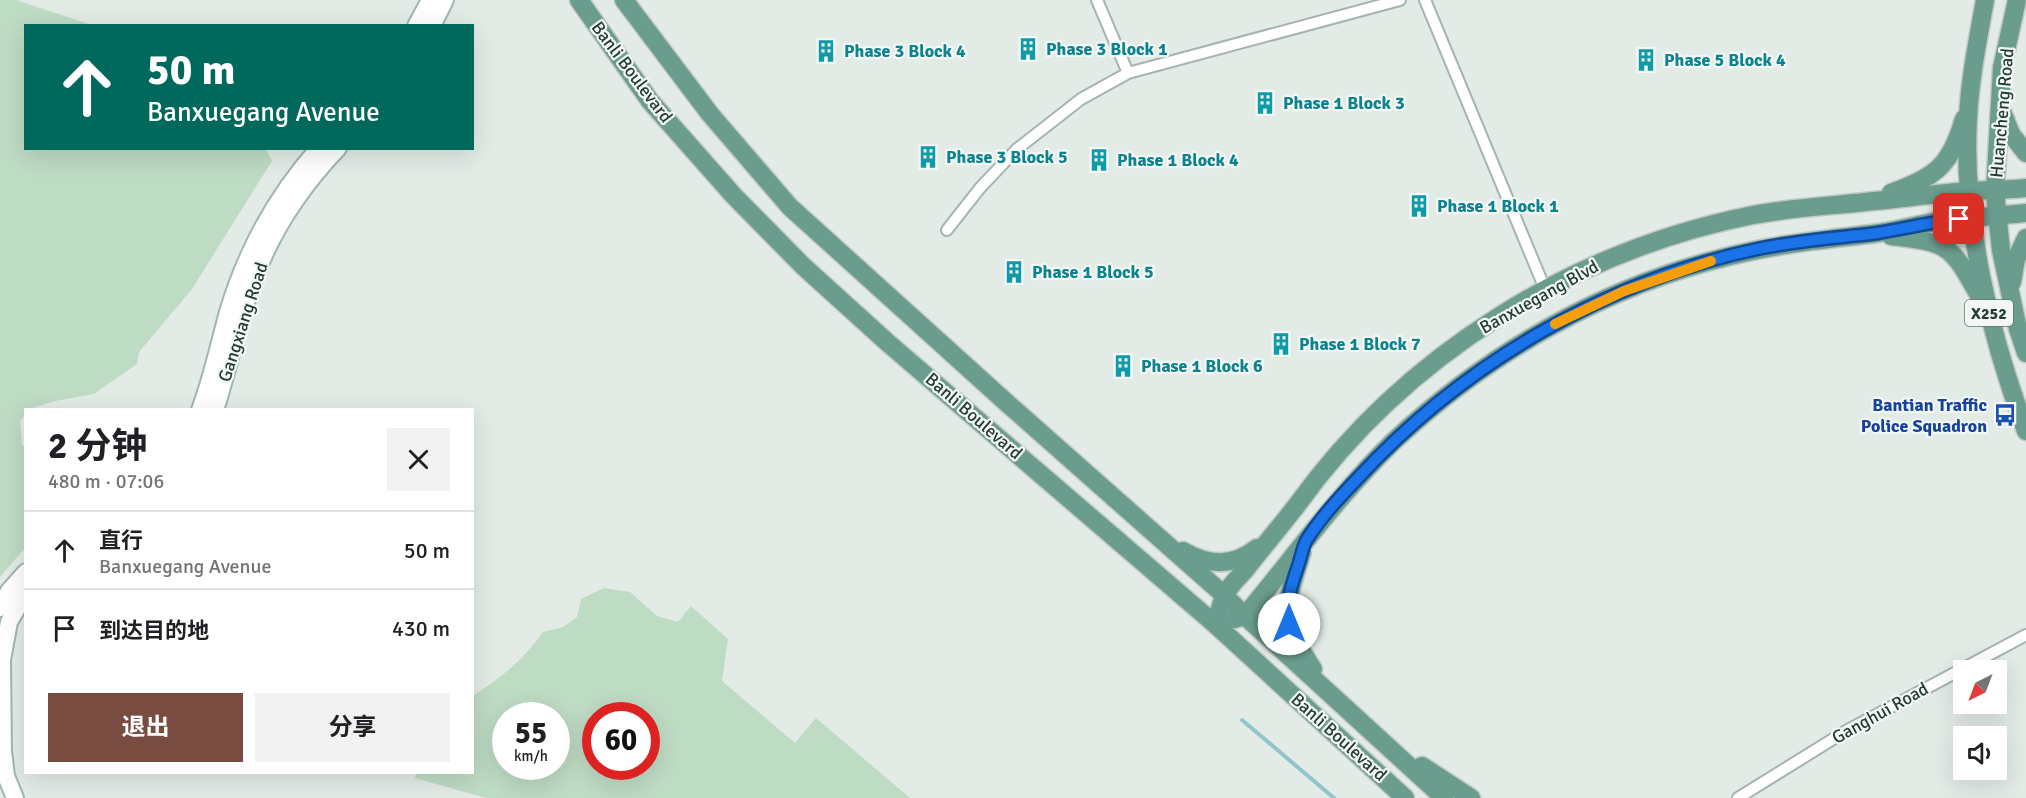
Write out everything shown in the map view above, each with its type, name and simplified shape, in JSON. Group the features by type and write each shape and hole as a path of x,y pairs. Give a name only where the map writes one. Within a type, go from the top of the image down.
{"main road":[{"name":"Banli Boulevard","path":"579,0 650,101 734,196 802,266 888,343 1216,625 1405,798"},
{"name":"Banli Boulevard","path":"624,0 710,114 790,207 1224,595 1444,798"},
{"name":"Huancheng Road","path":"1969,191 1968,119 1975,51 1985,0"},
{"name":"Huancheng Road","path":"1995,191 2002,68 2018,0"},
{"path":"1864,202 1916,184 1934,174 1947,158 1959,137 1970,100"},
{"path":"2001,109 2010,134 2026,153"},
{"name":"Banxuegang Blvd","path":"1216,625 1224,595 1323,470 1393,397 1471,334 1545,289 1612,258 1682,233 1772,212 1969,191 2026,188"},
{"name":"X252","path":"1969,191 1994,337 2026,431"},
{"name":"X252","path":"1995,191 2001,250 2018,329 2026,353"},
{"path":"1216,625 1245,616 1347,490 1418,419 1470,377 1558,322 1624,291 1701,264 1763,248 1871,234 1947,220 2026,213"},
{"path":"1871,234 1937,243 1952,252 1989,312"},
{"path":"2010,290 2016,259 2026,238"},
{"path":"1156,535 1200,560 1226,563 1250,553 1283,523"},
{"path":"1305,542 1289,594 1287,614 1296,644 1329,693"},
{"path":"1380,740 1470,798"}],"street":[{"path":"417,24 429,0"},
{"path":"433,24 445,0"},
{"path":"1097,0 1128,73"},
{"path":"947,230 980,188 1017,149 1074,105 1128,73 1400,0"},
{"path":"1425,0 1545,289"},
{"name":"Gangxiang Road","path":"201,408 213,373 231,303 249,255 279,200 317,150"},
{"name":"Gangxiang Road","path":"216,408 244,308 262,260 291,208 308,183 336,150"},
{"path":"0,608 9,591 24,574"},
{"path":"15,798 6,776 3,751 2,660 9,622 24,596"},
{"name":"Ganghui Road","path":"1738,798 1846,731 2026,635"}],"green space":[{"path":"0,0 16,0 89,24 24,24 24,150 266,150 272,161 192,289 139,352 137,364 94,394 24,408 24,416 20,421 24,447 24,549 0,577"},
{"path":"604,588 630,592 657,616 678,622 691,606 728,639 722,681 795,743 816,718 910,798 486,798 415,778 416,774 474,774 474,695 511,667 543,632 563,627 577,617 581,599"}],"waterway":[{"path":"1242,720 1334,798"}],"slow traffic":[{"path":"1555,324 1624,291 1711,261"}],"place":[{"name":"Phase 3 Block 1","path":"1028,49"},
{"name":"Phase 3 Block 4","path":"826,51"},
{"name":"Phase 5 Block 4","path":"1646,60"},
{"name":"Phase 1 Block 3","path":"1265,103"},
{"name":"Phase 3 Block 5","path":"928,157"},
{"name":"Phase 1 Block 4","path":"1099,160"},
{"name":"Phase 1 Block 1","path":"1419,206"},
{"name":"Phase 1 Block 5","path":"1014,272"},
{"name":"Phase 1 Block 7","path":"1281,344"},
{"name":"Phase 1 Block 6","path":"1123,366"},
{"name":"Bantian Traffic Police Squadron","path":"2005,415"}],"route":[{"path":"1289,624 1287,604 1305,542 1347,490 1418,419 1470,377 1526,340 1624,291 1727,256 1799,242 1871,234 1959,219"}]}
